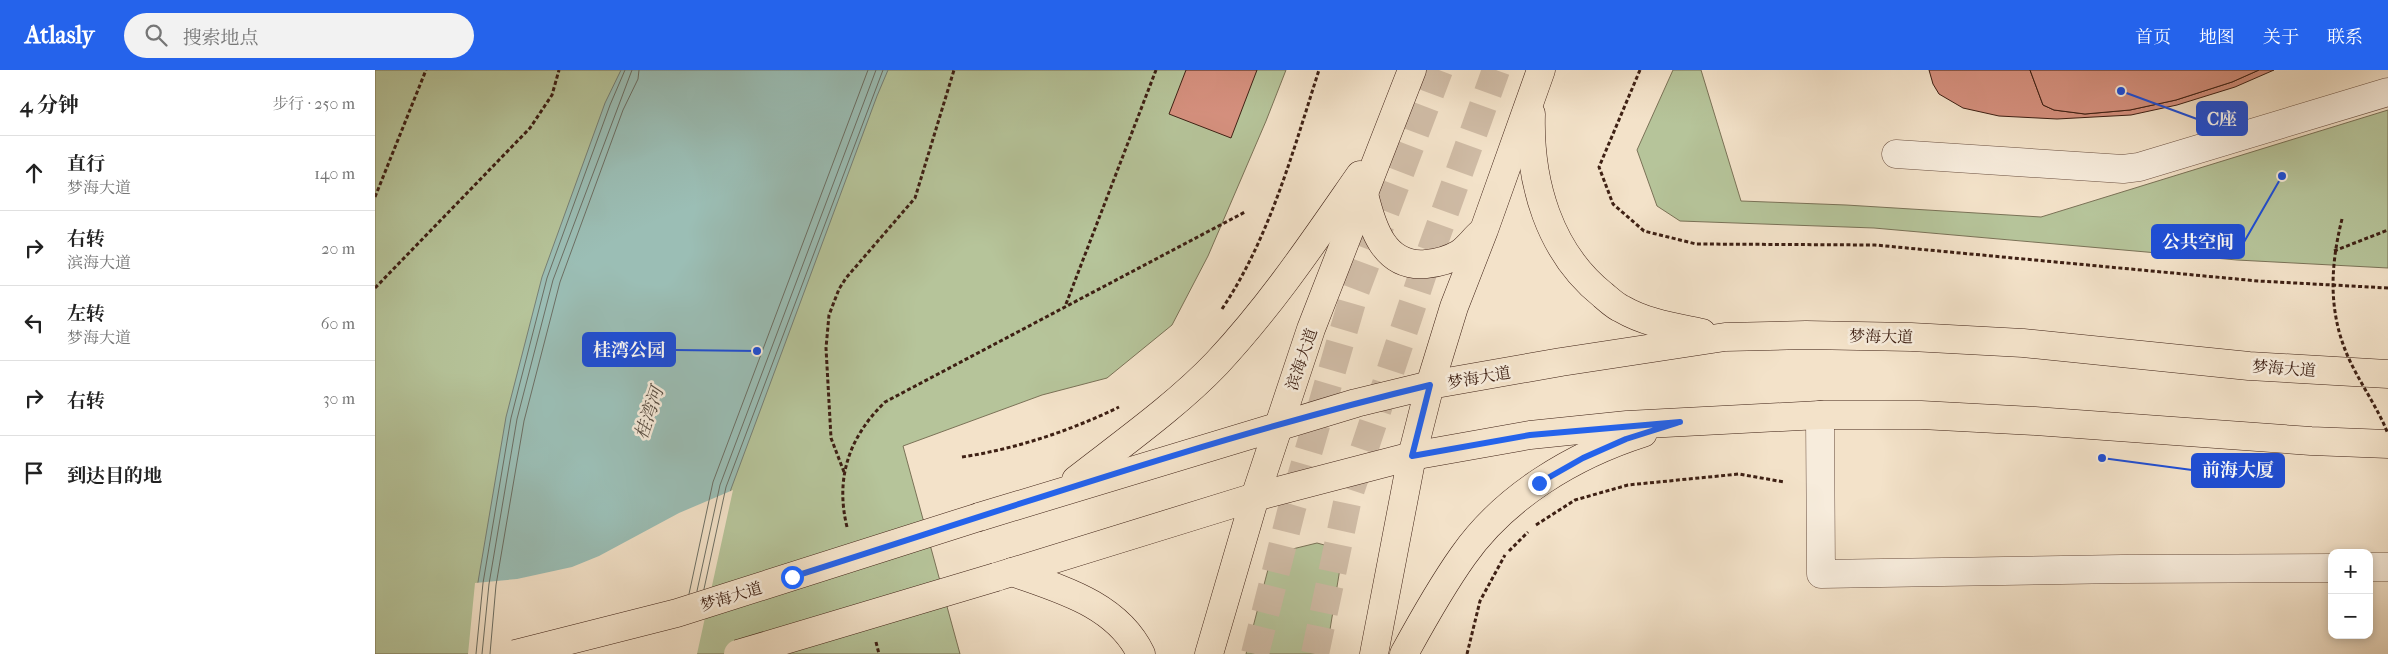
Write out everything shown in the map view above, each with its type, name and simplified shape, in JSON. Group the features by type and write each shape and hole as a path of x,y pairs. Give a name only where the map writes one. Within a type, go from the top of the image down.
{"main road":[{"name":"滨海大道","path":"1209,654 1255,497 1311,329 1412,70"},
{"path":"1374,654 1412,456 1430,385 1454,307 1484,230 1536,81"},
{"path":"1536,81 1530,139 1535,174 1546,217 1566,255 1590,285 1621,309 1656,324 1725,337"},
{"path":"1064,490 1132,436 1215,364 1282,287 1385,139"},
{"path":"1364,194 1371,223 1385,249 1401,261 1416,265 1439,263 1459,254 1484,230"},
{"name":"梦海大道","path":"515,654 677,613 1064,490 1357,403 1430,385 1561,362 1725,337 1806,335 1921,337 2023,343 2258,366 2388,374"},
{"path":"737,654 1004,575 1255,497 1412,456 1530,435 1680,422 1820,415 1921,415 2007,419 2175,433 2388,444"},
{"path":"1404,654 1429,608 1464,555 1499,514 1539,483 1583,458 1626,439 1680,422"},
{"path":"1004,575 1076,595 1117,619 1141,654"}],"lane":[{"path":"1896,154 2123,169 2139,167 2388,92"},
{"path":"1820,415 1821,574 2328,568"},
{"path":"2373,567 2388,567"}],"path":[{"path":"375,197 426,70"},
{"path":"375,288 530,128 552,95 559,70"},
{"path":"844,472 831,438 826,348 829,315 839,289 846,278 915,198 954,70"},
{"path":"1065,305 1156,70"},
{"path":"1217,316 1251,260 1286,170 1319,70"},
{"path":"1640,70 1599,167 1613,204 1645,231 1696,244 1875,245 2258,281 2388,288"},
{"path":"848,532 844,472 849,452 870,416 885,402 1065,305 1245,212"},
{"path":"2341,219 2334,251 2332,277 2333,306 2340,339 2388,434"},
{"path":"2334,251 2388,230"},
{"path":"962,457 994,452 1094,419 1121,406"},
{"path":"1467,654 1480,601 1504,556 1535,525 1575,500 1628,485 1739,474 1783,482"},
{"path":"874,635 879,654"}],"green space":[{"path":"375,70 1286,70 1208,256 1172,325 1107,378 1042,395 903,446 960,654 375,654"},
{"path":"1673,70 1701,70 1741,201 1846,205 2041,217 2388,110 2388,268 2237,260 1874,228 1680,221 1657,206 1637,150"},
{"path":"1317,543 1343,550 1326,654 1246,654 1272,554"}],"water":[{"name":"桂湾河","path":"621,70 888,70 731,489 695,654 471,654 478,582 506,417 542,277 605,103"}],"pier":[{"path":"733,490 697,654 468,654 475,583 517,579 572,567 599,556 679,513"}],"building":[{"path":"1186,70 1257,70 1231,138 1169,114"},
{"path":"1929,70 2030,70 2043,105 2054,110 2085,114 2130,110 2176,100 2232,82 2259,70 2274,70 2235,87 2177,105 2131,115 2057,119 1999,116 1963,108 1939,94 1933,84"},
{"path":"2030,70 2259,70 2232,82 2176,100 2130,110 2085,114 2054,110 2043,105"}],"tunnel":[{"path":"1255,654 1292,508 1354,295 1439,70"},
{"path":"1315,654 1348,498 1423,273 1496,70"}],"place":[{"name":"C座","path":"2121,91"},
{"name":"公共空间","path":"2282,176"},
{"name":"桂湾公园","path":"757,351"},
{"name":"前海大厦","path":"2102,458"}],"route":[{"path":"792,577 1064,490 1279,425 1430,385 1412,456 1530,435 1627,425 1680,422 1626,439 1583,458 1539,483"}]}
